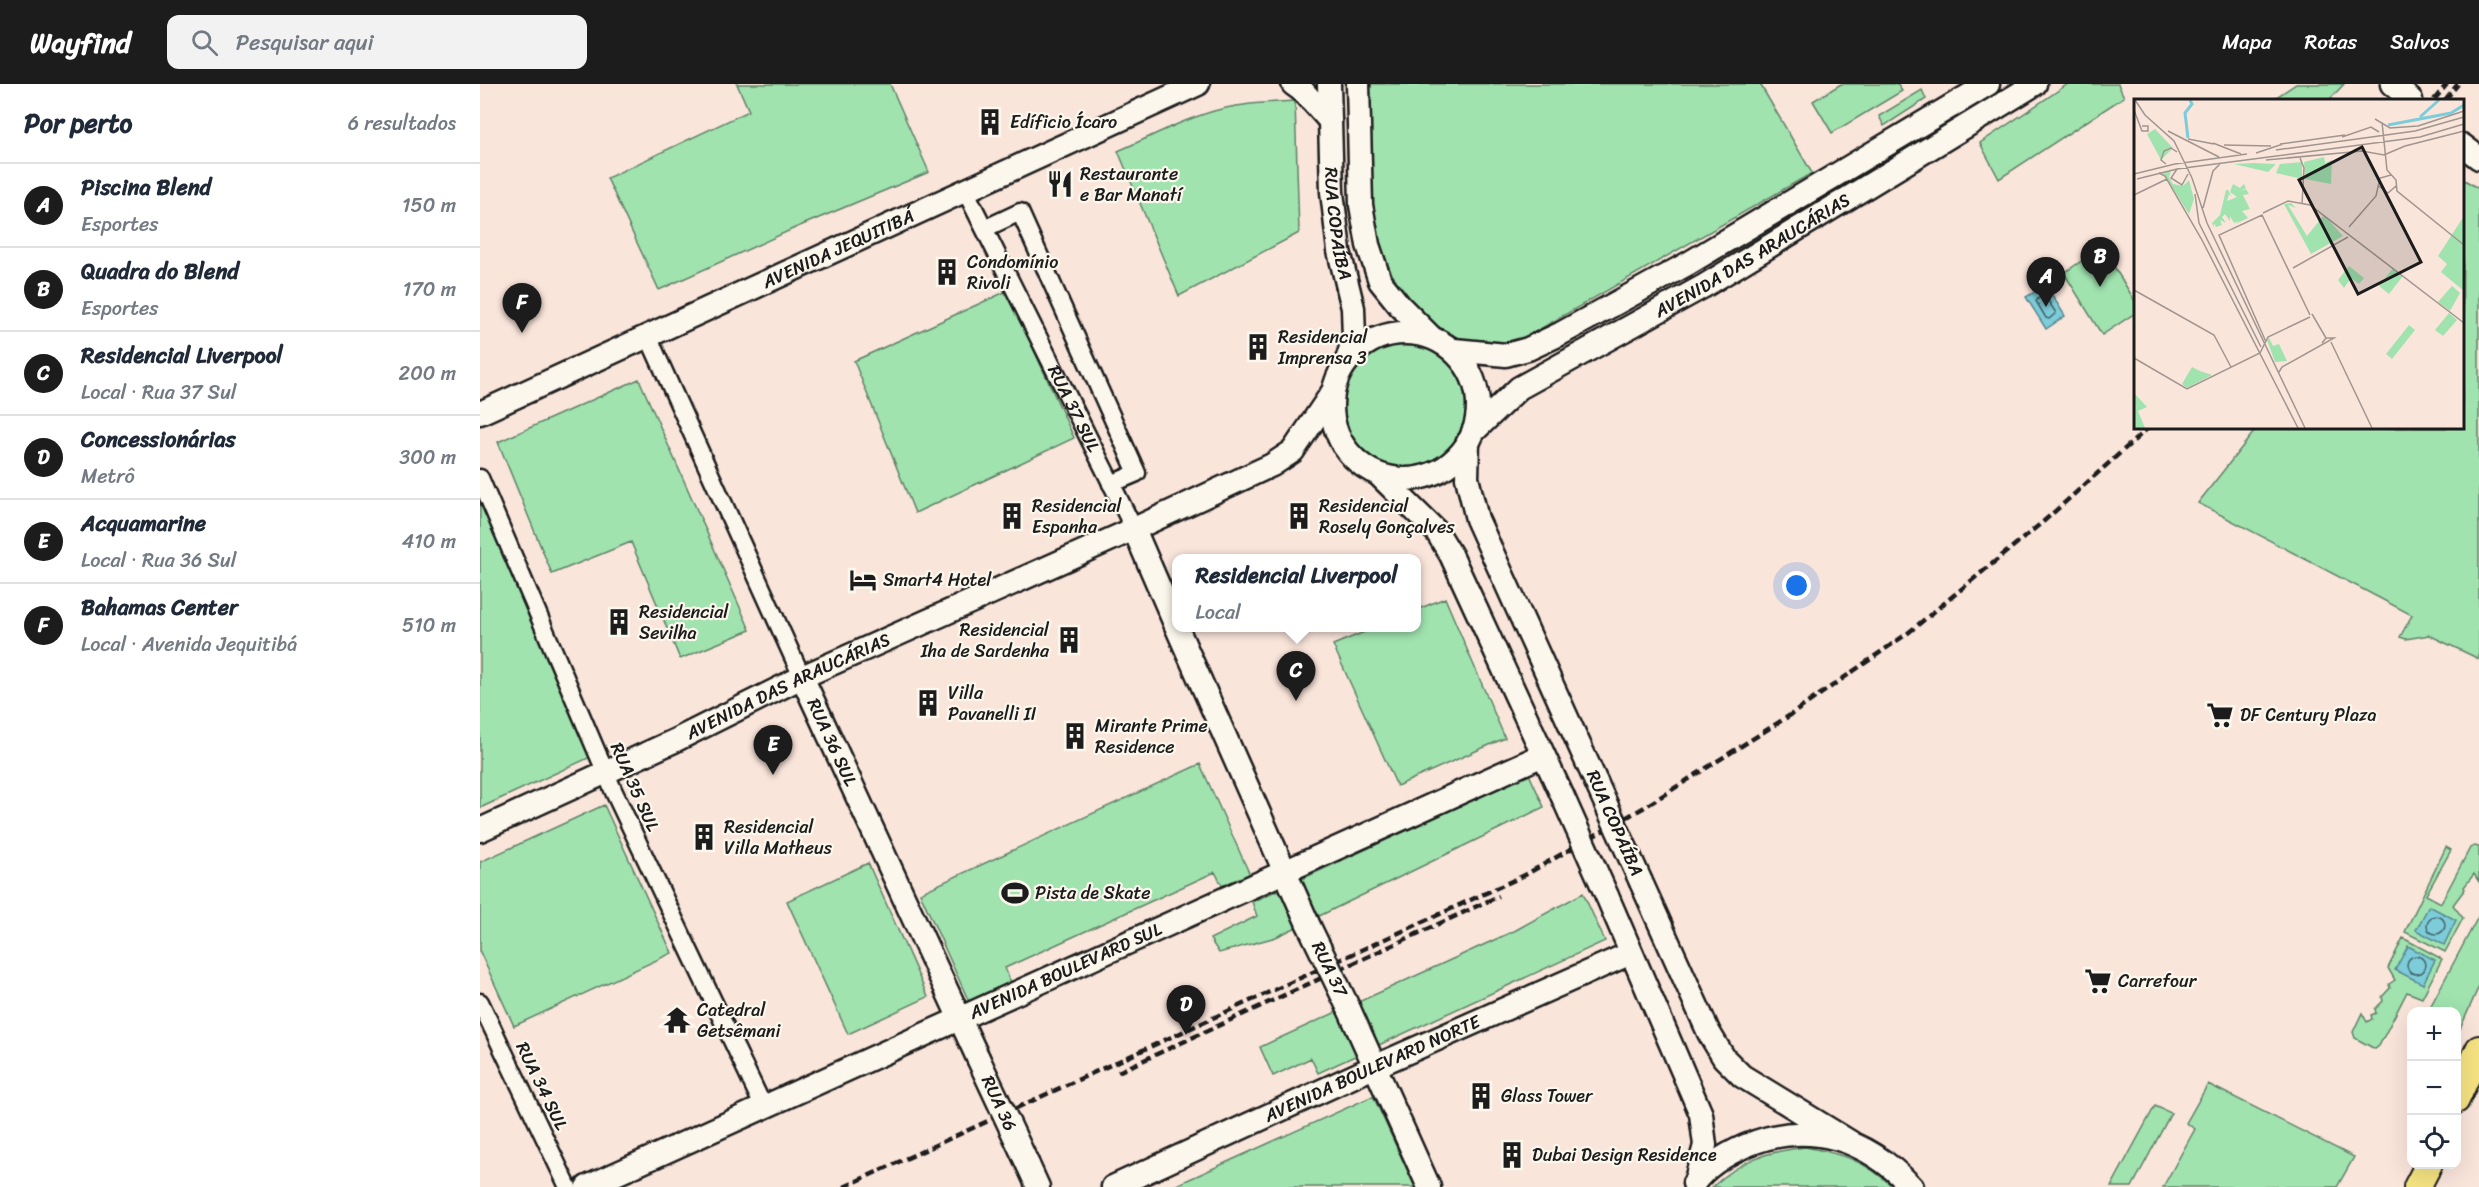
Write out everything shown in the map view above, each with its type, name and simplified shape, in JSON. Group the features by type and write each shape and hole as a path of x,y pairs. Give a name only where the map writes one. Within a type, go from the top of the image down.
{"main road":[{"name":"AVENIDA JEQUITIBÁ","path":"480,413 1198,84"},
{"path":"1293,84 1304,92 1330,121"},
{"name":"RUA COPAÍBA","path":"1329,84 1332,192 1339,251 1353,308 1354,338 1347,360"},
{"name":"RUA COPAÍBA","path":"1358,84 1361,205 1368,245 1380,281 1400,306 1431,337"},
{"name":"AVENIDA DAS ARAUCÁRIAS","path":"1454,350 1506,356 1528,349 1560,334 1689,263 1988,84"},
{"name":"AVENIDA DAS ARAUCÁRIAS","path":"1471,437 1519,388 1704,286 2035,84"},
{"path":"2392,84 2410,99"},
{"path":"1689,263 1704,286"},
{"path":"1413,332 1431,337 1454,350 1468,367 1476,388 1478,410 1471,437 1452,462 1430,475 1405,480 1380,476 1358,463 1341,443 1332,419 1332,393 1337,375 1347,360 1360,347 1376,338 1394,333 1413,332"},
{"name":"AVENIDA DAS ARAUCÁRIAS","path":"480,830 674,741 802,677 1134,530 1272,465 1293,451 1309,431 1332,393"},
{"name":"RUA COPAÍBA","path":"1471,437 1467,478 1478,519 1709,1034 1724,1058 1742,1076 1850,1142"},
{"name":"RUA COPAÍBA","path":"1380,476 1437,532 1451,555 1607,896 1701,1114 1705,1145 1693,1184"},
{"name":"RUA 37 SUL","path":"1134,530 1172,618"},
{"name":"RUA 37 SUL","path":"1178,632 1283,872"},
{"name":"RUA 36 SUL","path":"802,677 959,1018"},
{"name":"AVENIDA BOULEVARD SUL","path":"587,1187 1543,755"},
{"name":"RUA 37","path":"1283,872 1349,1009 1373,1067 1429,1187"},
{"name":"AVENIDA BOULEVARD NORTE","path":"1113,1187 1373,1067 1631,953"},
{"name":"RUA 36","path":"959,1018 1038,1187"},
{"path":"2461,1091 2479,1049"},
{"path":"1693,1184 1728,1153 1767,1137 1809,1133 1850,1142 1884,1160 1912,1187"},
{"path":"2417,1187 2426,1169"}],"street":[{"name":"RUA 37 SUL","path":"966,192 986,228 1134,530"},
{"path":"986,228 1020,212 1137,474 1111,484"},
{"name":"RUA 36 SUL","path":"648,336 802,677"},
{"name":"RUA 35 SUL","path":"480,478 614,792 764,1108"},
{"name":"RUA 34 SUL","path":"480,1002 568,1187"}],"green space":[{"path":"737,84 890,84 929,172 795,228 659,290 607,178 749,111"},
{"path":"1367,84 1760,84 1812,173 1517,342 1474,342 1452,335 1418,309 1399,285 1385,259 1370,203"},
{"path":"1841,84 1898,84 1902,91 1832,133 1813,101"},
{"path":"2068,84 2118,84 2124,97 1999,179 1980,143"},
{"path":"2296,84 2344,84 2332,99 2274,99"},
{"path":"1922,90 1926,99 1884,126 1879,116"},
{"path":"1295,101 1299,233 1179,296 1118,151 1185,121 1226,108"},
{"path":"2464,180 2479,189 2479,659 2429,635 2406,639 2400,637 2412,615 2198,503 2256,429 2464,429"},
{"path":"2102,247 2134,299 2134,314 2102,335 2064,273"},
{"path":"1007,291 1074,438 915,513 854,361"},
{"path":"1404,339 1430,344 1452,358 1466,380 1471,406 1466,432 1452,454 1430,468 1404,473 1378,468 1356,454 1342,432 1337,406 1342,380 1356,358 1378,344"},
{"path":"639,379 750,630 680,659 631,542 552,574 498,442"},
{"path":"480,497 595,755 480,808"},
{"path":"1445,598 1505,738 1397,786 1333,645 1364,632 1421,632 1421,608"},
{"path":"1200,764 1251,877 1224,889 1215,872 1005,968 1012,985 970,1004 920,893"},
{"path":"1529,774 1544,807 1276,937 1219,953 1210,939 1257,916 1252,902"},
{"path":"604,805 672,953 514,1026 480,952 480,862"},
{"path":"2446,847 2451,850 2426,895 2441,903 2470,848 2479,847 2479,882 2474,874 2453,905 2463,918 2445,952 2405,932"},
{"path":"868,863 928,997 848,1034 787,901"},
{"path":"1583,893 1605,941 1318,1073 1311,1058 1273,1076 1260,1047 1516,930"},
{"path":"2479,915 2479,986 2461,1027 2461,1007 2430,1007"},
{"path":"2403,938 2442,959 2422,998 2407,992 2379,1046 2375,1049 2355,1038 2353,1032 2362,1013 2367,1022 2372,1019 2371,1015 2376,1013 2375,1009 2383,1001 2382,997 2390,988 2389,984 2395,980 2388,968"},
{"path":"2208,1084 2354,1157 2337,1187 2163,1187 2195,1129 2186,1123"},
{"path":"1373,1096 1415,1187 1172,1187"},
{"path":"2155,1106 2171,1113 2132,1187 2111,1187"},
{"path":"1805,1147 1830,1152 1863,1164 1893,1187 1712,1187 1734,1169 1755,1158"}],"water":[{"path":"2046,285 2065,316 2046,329 2026,297"},
{"path":"2429,906 2456,920 2444,945 2416,930"},
{"path":"2408,946 2435,960 2423,984 2395,970"}],"railway":[{"path":"2435,99 2447,84"},
{"path":"2446,99 2458,84"},
{"path":"844,1187 1525,875 1643,808 1792,714 1908,633 2044,521 2147,429"},
{"path":"1118,1072 1499,896"}],"place":[{"name":"Edíficio Ícaro","path":"990,122"},
{"name":"Restaurante e Bar Manatí","path":"1060,184"},
{"name":"Condomínio Rivoli","path":"947,272"},
{"name":"Quadra do Blend","path":"2100,287"},
{"name":"Piscina Blend","path":"2046,307"},
{"name":"Bahamas Center","path":"522,333"},
{"name":"Residencial Imprensa 3","path":"1258,347"},
{"name":"Residencial Espanha","path":"1012,516"},
{"name":"Residencial Rosely Gonçalves","path":"1299,516"},
{"name":"Smart4 Hotel","path":"863,580"},
{"name":"Residencial Sevilha","path":"619,622"},
{"name":"Residencial Iha de Sardenha","path":"1069,640"},
{"name":"Residencial Liverpool","path":"1296,701"},
{"name":"Villa Pavanelli II","path":"928,703"},
{"name":"DF Century Plaza","path":"2220,715"},
{"name":"Mirante Prime Residence","path":"1075,736"},
{"name":"Acquamarine","path":"773,775"},
{"name":"Residencial Villa Matheus","path":"704,837"},
{"name":"Pista de Skate","path":"1015,893"},
{"name":"Carrefour","path":"2098,981"},
{"name":"Catedral Getsêmani","path":"677,1020"},
{"name":"Concessionárias","path":"1186,1035"},
{"name":"Glass Tower","path":"1481,1096"},
{"name":"Dubai Design Residence","path":"1512,1155"}]}
